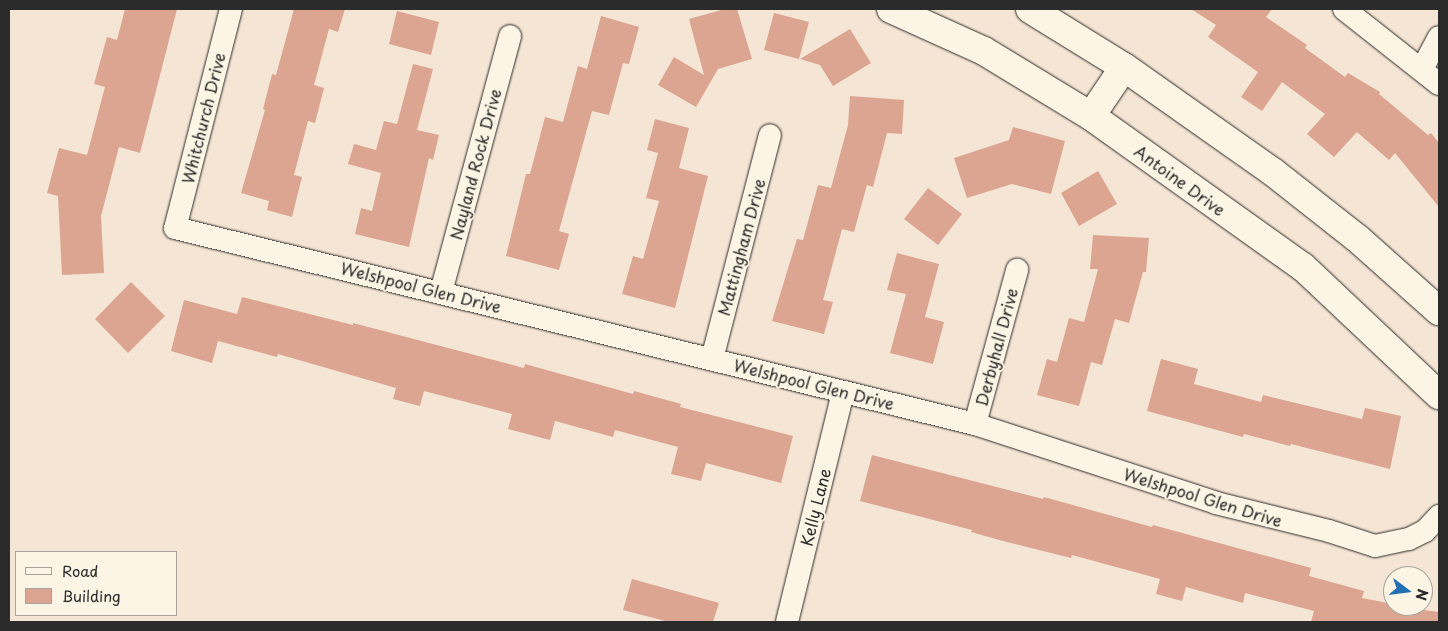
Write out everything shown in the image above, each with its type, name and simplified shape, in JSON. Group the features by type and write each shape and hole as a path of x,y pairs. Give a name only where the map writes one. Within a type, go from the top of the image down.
{"main road":[{"name":"Antoine Drive","path":"891,9 984,50 1091,116 1303,267 1439,395"},
{"path":"1030,9 1124,67 1274,172 1357,238 1439,311"},
{"path":"1091,116 1124,67"}],"street":[{"name":"Whitchurch Drive","path":"175,228 231,9"},
{"path":"1344,9 1439,84"},
{"name":"Nayland Rock Drive","path":"441,292 510,36"},
{"path":"1422,69 1439,38"},
{"name":"Mattingham Drive","path":"712,358 770,135"},
{"name":"Welshpool Glen Drive","path":"175,228 712,358 843,393 975,424 1216,503 1329,531 1375,546 1409,539 1425,530 1439,516"},
{"name":"Derbyhall Drive","path":"975,424 1017,270"},
{"name":"Kelly Lane","path":"786,622 843,393"}],"building":[{"path":"125,9 177,9 140,153 119,147 101,216 104,273 62,275 58,196 47,193 59,148 87,155 105,87 94,84 107,37 117,40"},
{"path":"294,9 345,9 338,32 329,29 314,85 324,88 315,123 308,121 294,175 302,177 292,217 267,210 269,201 241,193 265,110 263,109 272,74 276,75"},
{"path":"725,9 737,9 752,59 718,69 696,107 658,85 674,57 704,75 689,19"},
{"path":"1191,9 1272,9 1266,17 1307,45 1305,48 1345,77 1348,73 1380,92 1379,94 1428,135 1431,133 1439,143 1439,207 1395,153 1389,160 1357,132 1334,157 1307,134 1325,114 1282,82 1262,111 1241,97 1258,72 1208,37 1216,25"},
{"path":"397,11 439,22 431,55 389,44"},
{"path":"774,13 809,22 799,59 764,50"},
{"path":"601,16 639,27 629,64 623,63 609,115 592,111 559,231 569,234 559,270 506,256 526,174 530,174 545,117 563,122 578,66 587,69"},
{"path":"850,29 871,63 833,86 820,65 800,59"},
{"path":"413,64 433,69 417,130 439,135 433,160 429,158 409,247 355,234 361,208 372,211 381,173 348,164 354,144 376,150 384,121 397,124"},
{"path":"850,96 904,100 902,134 887,133 873,187 867,185 854,232 842,229 823,300 833,302 824,334 772,321 797,239 803,240 818,185 831,188 848,125"},
{"path":"655,119 689,128 679,168 708,176 675,308 622,294 633,256 643,259 659,201 646,198 658,153 647,150"},
{"path":"1013,127 1065,141 1051,194 1012,184 967,198 954,158 1009,140"},
{"path":"1098,171 1117,204 1079,226 1061,193"},
{"path":"928,188 962,214 938,245 904,219"},
{"path":"1093,235 1149,238 1146,272 1143,272 1129,323 1115,319 1102,365 1091,362 1079,406 1037,395 1047,359 1057,362 1069,318 1084,322 1098,269 1090,269"},
{"path":"897,253 939,264 925,317 944,322 933,364 890,353 906,294 887,290"},
{"path":"131,282 165,316 128,353 95,319"},
{"path":"242,297 353,325 353,323 524,368 525,364 633,394 634,391 681,404 680,407 793,436 781,483 706,463 701,481 671,474 678,447 615,430 613,437 555,421 550,440 508,429 512,414 424,391 420,406 393,399 396,388 278,354 277,357 218,341 212,363 171,351 184,300 237,314"},
{"path":"1161,359 1198,369 1194,384 1261,402 1263,395 1362,419 1365,408 1401,416 1390,469 1291,444 1290,446 1244,434 1243,437 1147,411"},
{"path":"872,455 1043,499 1044,497 1152,527 1153,525 1311,568 1309,576 1364,591 1362,598 1383,602 1383,616 1433,616 1433,611 1439,612 1439,622 1311,622 1314,611 1245,593 1243,603 1186,587 1182,601 1156,594 1160,579 1072,555 1071,558 1003,541 971,532 972,530 860,501"},
{"path":"632,579 719,603 713,622 669,622 623,610"}]}
